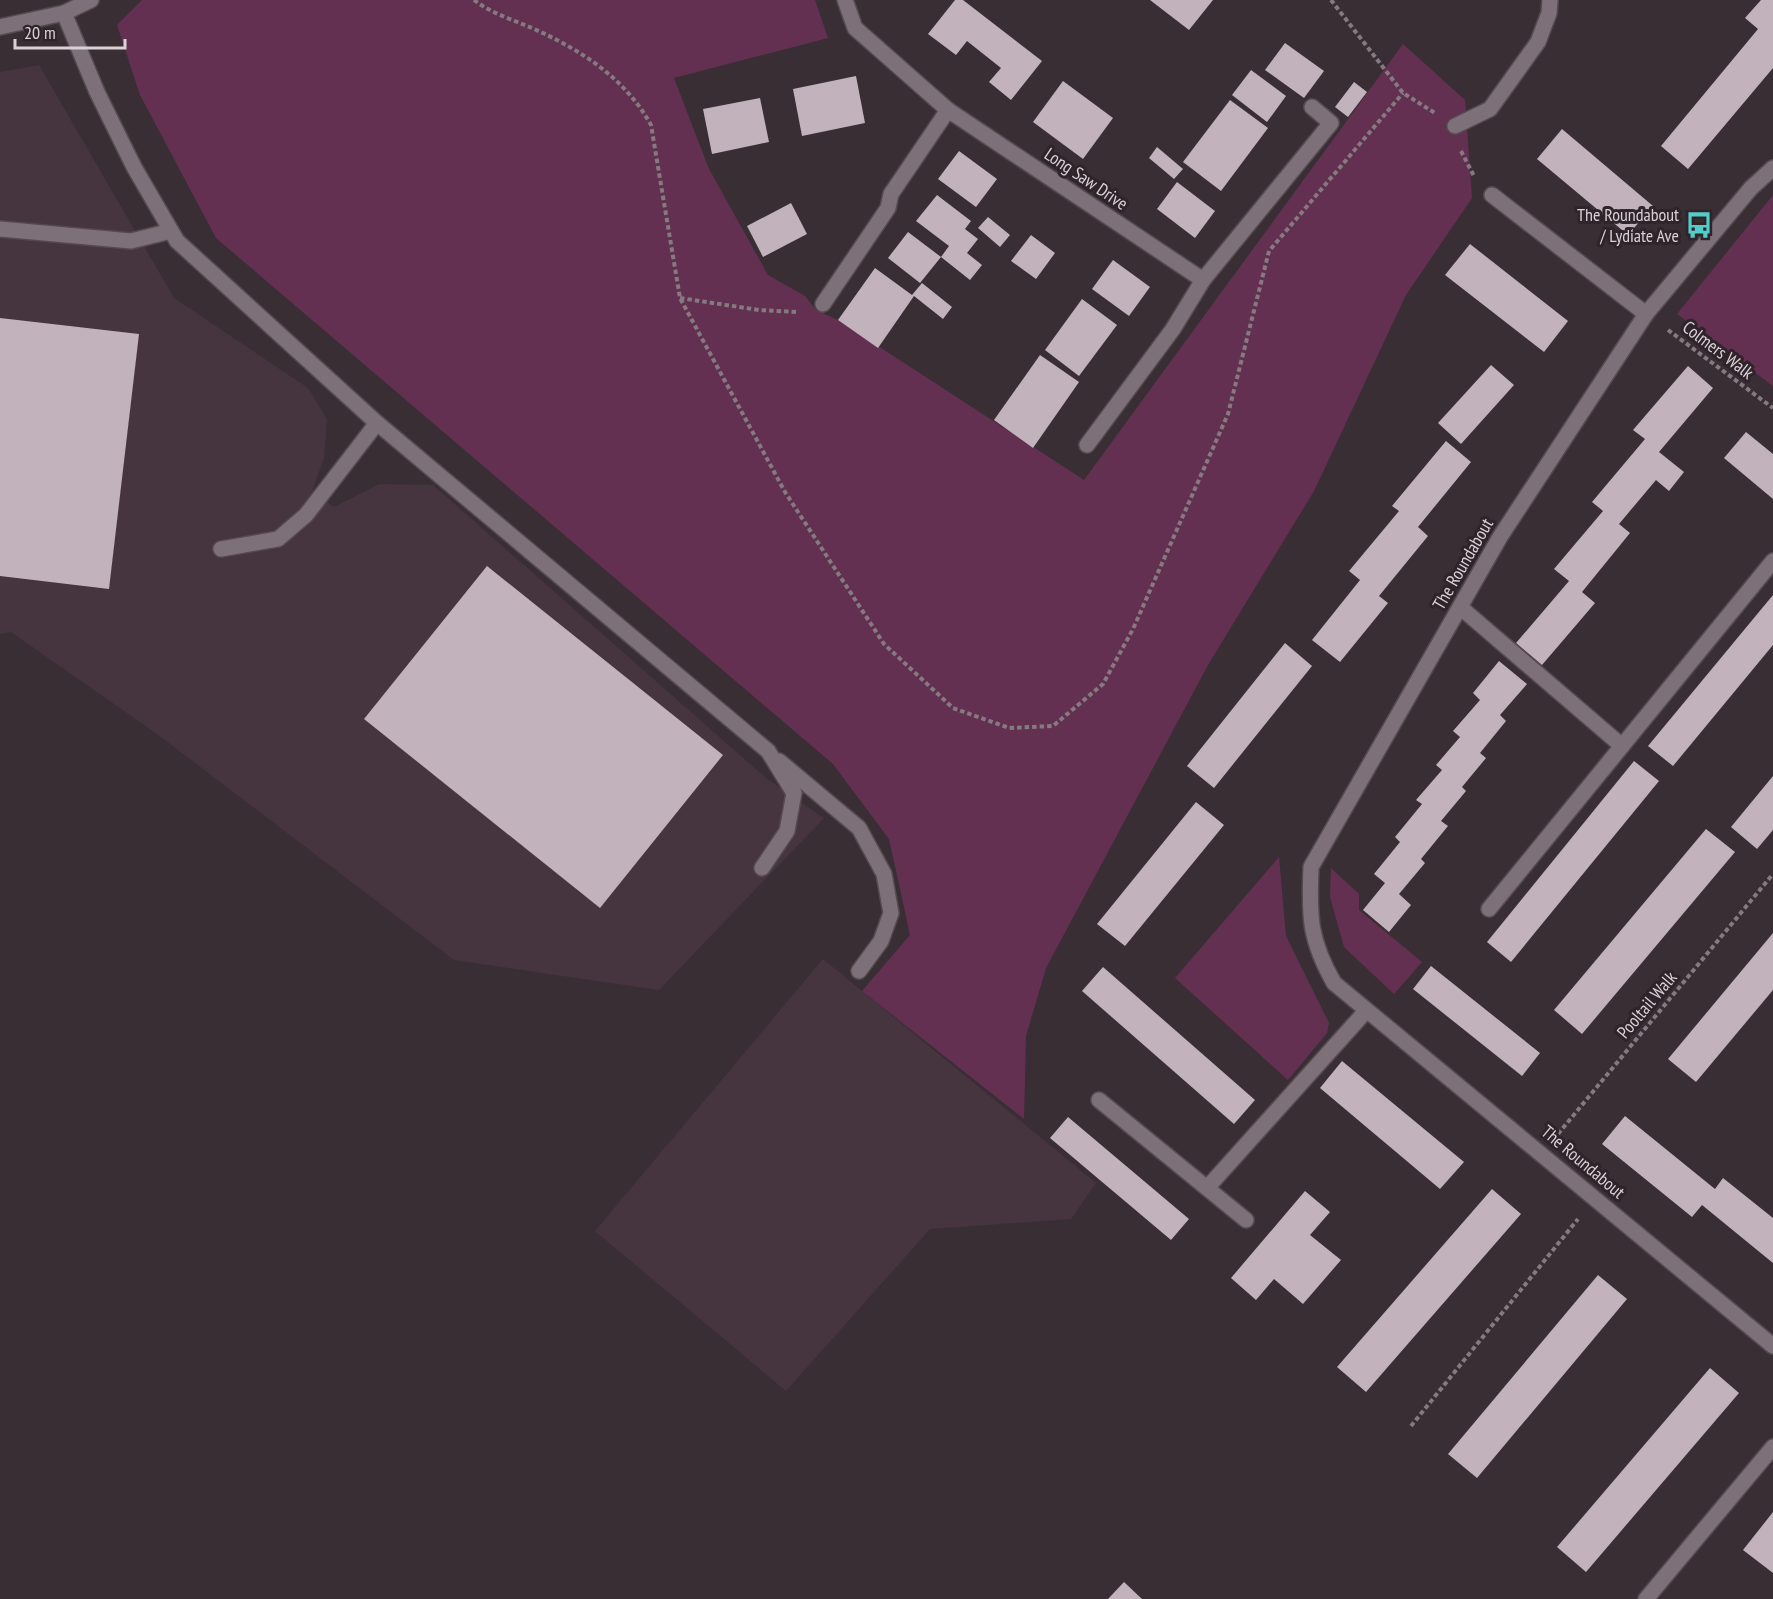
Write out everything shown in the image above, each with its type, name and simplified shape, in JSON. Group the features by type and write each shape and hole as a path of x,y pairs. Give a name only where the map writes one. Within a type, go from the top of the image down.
{"street":[{"path":"0,27 64,13 91,0"},
{"name":"Long Saw Drive","path":"845,0 855,28 948,110 1203,280"},
{"path":"1455,126 1490,109 1538,42 1549,13 1550,0"},
{"path":"64,13 111,120 177,241 377,423 859,828 884,874 891,913 881,941 859,971"},
{"path":"1087,445 1173,329 1203,280 1331,123 1312,107"},
{"path":"823,304 888,208 891,194 948,110"},
{"name":"The Roundabout","path":"1773,168 1751,188 1646,314 1500,537 1311,867 1311,932 1321,960 1335,983 1773,1346"},
{"path":"1492,195 1646,314"},
{"path":"0,229 131,241 171,231"},
{"path":"221,549 278,539 306,515 377,423"},
{"path":"1489,909 1773,561"},
{"path":"1460,607 1622,746"},
{"path":"762,868 787,831 794,793 768,751"},
{"path":"1207,1188 1366,1011"},
{"path":"1099,1100 1246,1220"},
{"path":"1646,1599 1773,1447"}],"path":[{"path":"474,0 556,39 614,76 638,102 651,125 680,298 785,492 884,644 953,708 1009,728 1053,726 1103,684 1132,629 1228,414 1269,251 1403,93"},
{"path":"1331,0 1403,93 1455,126 1461,153 1473,175 1492,195"},
{"path":"680,298 759,310 797,312 823,304"},
{"name":"Colmers Walk","path":"1646,314 1773,408"},
{"name":"Pooltail Walk","path":"1542,1153 1773,874"},
{"path":"1411,1426 1595,1197"}],"shaded area":[{"path":"142,0 815,0 828,38 674,78 709,169 768,275 805,296 816,310 838,320 1084,480 1403,44 1465,100 1472,198 1406,295 1314,491 1208,665 1046,968 1026,1036 1024,1119 862,991 910,935 889,839 833,764 216,238 140,95 117,25"},
{"path":"39,65 174,298 308,388 327,419 324,458 312,491 334,507 379,484 433,485 766,778 824,818 659,990 454,960 157,734 11,632 0,634 0,72"},
{"path":"1773,195 1773,386 1677,314"},
{"path":"1279,857 1286,936 1329,1023 1327,1033 1288,1080 1175,978"},
{"path":"1331,868 1359,894 1359,910 1422,962 1394,994 1344,947 1330,897"},
{"path":"823,959 1096,1183 1071,1219 930,1229 786,1391 595,1231"}],"building":[{"path":"955,0 963,0 1042,61 1011,100 989,82 1001,68 967,41 956,55 928,34"},
{"path":"1150,0 1213,0 1189,30"},
{"path":"1761,0 1773,0 1773,68 1688,169 1661,146 1758,29 1745,18"},
{"path":"1285,43 1324,71 1304,98 1265,70"},
{"path":"1251,70 1286,96 1267,122 1232,95"},
{"path":"856,76 865,123 802,136 793,89"},
{"path":"1063,81 1113,118 1083,159 1033,122"},
{"path":"1354,82 1367,92 1348,117 1335,107"},
{"path":"760,98 769,142 712,154 703,109"},
{"path":"1230,100 1268,128 1221,191 1183,162"},
{"path":"1562,129 1653,206 1628,235 1537,159"},
{"path":"1157,147 1183,169 1174,179 1149,158"},
{"path":"959,151 997,179 976,207 938,179"},
{"path":"1177,182 1215,211 1195,238 1157,209"},
{"path":"937,195 971,221 965,229 978,239 967,253 982,265 970,280 941,257 949,246 916,221"},
{"path":"791,203 807,234 763,257 747,226"},
{"path":"988,217 1010,235 1000,247 978,228"},
{"path":"908,232 941,257 920,283 888,258"},
{"path":"1031,235 1055,253 1036,279 1011,261"},
{"path":"1470,244 1568,321 1544,352 1445,275"},
{"path":"1113,260 1150,287 1129,316 1092,289"},
{"path":"875,268 912,295 922,283 952,307 943,319 914,296 878,348 838,320"},
{"path":"1082,299 1117,325 1079,376 1045,350"},
{"path":"0,318 139,334 109,589 0,576"},
{"path":"1040,355 1079,382 1033,448 994,420"},
{"path":"1491,365 1514,385 1461,444 1438,423"},
{"path":"1688,366 1713,388 1659,452 1684,472 1669,491 1656,480 1619,524 1630,533 1582,592 1595,603 1542,665 1516,643 1569,581 1554,569 1603,511 1592,502 1645,439 1633,430"},
{"path":"1746,432 1773,454 1773,499 1724,458"},
{"path":"1446,441 1471,462 1418,527 1428,536 1379,596 1388,603 1340,662 1312,640 1360,580 1349,571 1399,511 1392,506"},
{"path":"487,566 723,755 600,908 364,719"},
{"path":"1773,595 1773,645 1673,766 1648,746"},
{"path":"1285,643 1312,666 1214,788 1187,766"},
{"path":"1499,661 1527,684 1500,715 1506,721 1480,753 1486,758 1462,787 1466,791 1441,821 1448,826 1421,859 1425,863 1399,894 1411,905 1389,932 1363,910 1385,883 1374,874 1400,842 1395,837 1422,804 1416,800 1442,770 1436,765 1460,737 1453,731 1480,700 1473,693"},
{"path":"1634,761 1659,781 1511,962 1487,942"},
{"path":"1773,776 1773,830 1757,849 1731,827"},
{"path":"1196,802 1224,825 1125,946 1097,924"},
{"path":"1706,829 1735,852 1582,1034 1554,1010"},
{"path":"1773,933 1773,990 1696,1082 1668,1059"},
{"path":"1431,966 1540,1053 1522,1076 1413,989"},
{"path":"1103,967 1255,1100 1234,1124 1082,991"},
{"path":"1342,1061 1464,1162 1440,1189 1320,1088"},
{"path":"1625,1116 1715,1189 1723,1178 1773,1218 1773,1263 1702,1205 1692,1217 1602,1144"},
{"path":"1068,1117 1189,1219 1171,1240 1050,1138"},
{"path":"1492,1189 1521,1214 1366,1392 1337,1367"},
{"path":"1305,1191 1330,1212 1310,1235 1341,1260 1303,1304 1274,1279 1256,1300 1231,1278"},
{"path":"1598,1275 1627,1299 1477,1478 1448,1454"},
{"path":"1710,1368 1739,1393 1586,1572 1557,1547"},
{"path":"1773,1512 1773,1573 1743,1550"},
{"path":"1124,1582 1142,1599 1108,1599"}],"place":[{"name":"The Roundabout / Lydiate Ave","path":"1699,225"}]}
